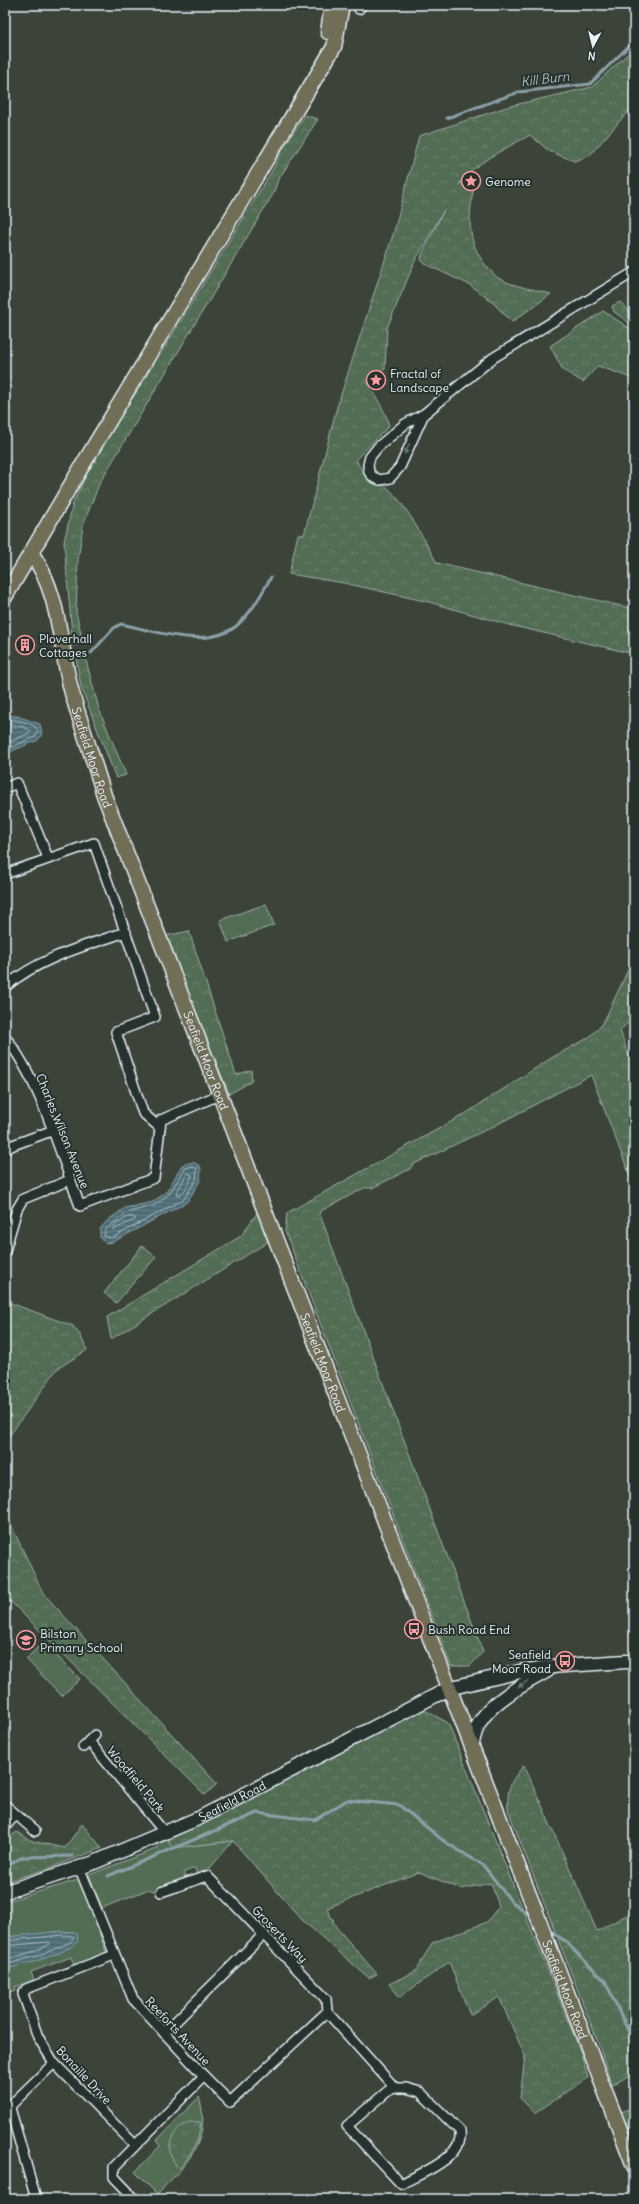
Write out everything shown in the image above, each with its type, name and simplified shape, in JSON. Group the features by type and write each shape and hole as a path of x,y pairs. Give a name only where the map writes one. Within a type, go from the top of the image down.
{"main road":[{"path":"316,76 328,37 332,5"},
{"path":"5,598 85,461 334,47 342,5"},
{"name":"Seafield Moor Road","path":"32,554 40,566 51,590 72,692 104,795 221,1094 634,2166"}],"street":[{"path":"424,414 400,467 390,478 380,480 373,477 369,472 368,465 370,457 378,447 405,424 424,414 493,358 634,272"},
{"path":"5,788 17,783 48,858"},
{"path":"5,874 94,843 156,1017 116,1032 143,1113 160,1128"},
{"path":"5,987 20,974 67,952 126,932"},
{"name":"Charles Wilson Avenue","path":"5,1037 23,1063 52,1131 80,1206 154,1178 160,1128"},
{"path":"160,1128 161,1120 221,1094"},
{"path":"5,1150 13,1145 52,1131"},
{"path":"5,1252 7,1240 17,1209 23,1198 70,1180"},
{"name":"Seafield Road","path":"5,1892 79,1867 165,1833 242,1797 450,1688 518,1672 557,1666 634,1661"},
{"path":"472,1746 477,1727 496,1704 524,1683 557,1666"},
{"name":"Woodfield Park","path":"89,1741 165,1833"},
{"path":"5,1806 35,1831"},
{"path":"5,1827 15,1815"},
{"name":"Reeforts Avenue","path":"79,1867 133,1999 204,2076 114,2167 112,2172 114,2177 135,2199"},
{"name":"Groserts Way","path":"161,1892 207,1876 326,1999 327,2012"},
{"path":"164,2033 264,1934"},
{"name":"Bonaille Drive","path":"114,1955 23,1991 38,2037 54,2063 135,2145"},
{"path":"204,2076 230,2102 327,2012 395,2088 406,2088 420,2092 460,2131 460,2145 451,2155 401,2184 347,2126 390,2090 395,2088"},
{"path":"36,2199 10,2108 12,2104 54,2063"}],"green space":[{"path":"634,48 634,105 589,156 574,161 549,151 530,135 480,164 464,178 459,185 463,181 474,185 470,228 475,247 487,267 498,278 504,281 517,286 551,294 512,322 492,302 470,285 425,264 421,260 422,254 444,210 415,261 387,328 385,369 366,379 385,414 389,426 356,459 366,474 390,490 404,506 437,563 634,609 634,654 509,625 429,602 344,583 289,574 298,534 304,535 337,407 394,232 419,136 510,106 592,87"},
{"path":"305,115 318,119 278,180 273,194 100,482 83,525 78,560 76,612 81,633 80,644 73,646 64,542 73,503 94,459 174,332 273,169 284,147"},
{"path":"620,302 634,315 634,326 614,312 612,306"},
{"path":"603,311 634,331 634,379 598,366 583,382 563,370 550,346"},
{"path":"84,653 99,709 126,775 116,778 81,687 76,657"},
{"path":"266,904 274,925 228,942 220,920"},
{"path":"189,931 236,1075 251,1070 252,1081 229,1094 165,936"},
{"path":"634,957 634,1018 620,1030 634,1073 634,1186 591,1075 496,1125 412,1165 410,1169 372,1188 364,1188 319,1212 483,1652 470,1666 451,1666 285,1231 287,1213 465,1114 553,1057 588,1038 600,1027 607,1015"},
{"path":"257,1213 268,1242 111,1339 107,1317 241,1236"},
{"path":"142,1246 156,1257 116,1303 104,1293"},
{"path":"5,1301 73,1326 80,1335 87,1350 57,1369 5,1442"},
{"path":"5,1512 43,1593 217,1784 205,1795 5,1596"},
{"path":"43,1642 80,1679 62,1696 26,1659"},
{"path":"423,1709 448,1723 581,2053 588,2078 535,2113 520,2098 525,2056 499,1997 470,2015 449,1962 400,1997 389,1984 416,1971 432,1943 487,1922 499,1906 491,1883 461,1889 419,1872 327,1908 336,1927 377,1974 369,1978 302,1920 233,1841 172,1848 168,1840"},
{"path":"524,1765 597,1931 634,1911 634,2072 612,2086 599,2045 508,1810 510,1786 515,1776"},
{"path":"82,1824 102,1848 44,1870 5,1882 5,1840 17,1832 32,1841 65,1848"},
{"path":"168,1840 172,1848 233,1841 211,1867 197,1875 195,1868 184,1872 186,1879 153,1891 149,1889 102,1908 89,1875 158,1848 157,1844"},
{"path":"81,1879 106,1952 104,1955 74,1965 71,1957 31,1972 34,1980 15,1987 16,1990 5,1993 5,1902"},
{"path":"199,2097 202,2113 202,2127 194,2152 186,2163 157,2194 135,2172 160,2146 156,2141"},
{"path":"634,2107 634,2148 621,2112"},
{"path":"190,2122 201,2122 199,2136 188,2158 179,2169 171,2155 171,2142 177,2131"}],"water":[{"path":"5,715 17,716 40,724 42,734 38,740 5,754"},
{"path":"193,1162 200,1166 200,1181 187,1202 113,1242 106,1243 100,1238 100,1229 108,1220 125,1208 153,1202 167,1191 182,1165"},
{"path":"62,1931 74,1932 77,1934 78,1941 55,1955 5,1969 5,1937"}],"waterway":[{"name":"Kill Burn","path":"447,118 519,92 590,84 634,41"},
{"path":"91,653 114,628 121,624 164,634 195,638 210,637 223,633 241,622 255,604 271,577"},
{"path":"108,1876 257,1813 315,1820 347,1800 399,1805 445,1842 483,1865 511,1901 532,1917"},
{"path":"5,1866 23,1857 72,1856"},
{"path":"547,1928 566,1942 605,1981 634,2043"}],"place":[{"name":"Genome","path":"471,181"},
{"name":"Fractal of Landscape","path":"376,380"},
{"name":"Ploverhall Cottages","path":"25,645"},
{"name":"Bush Road End","path":"414,1629"},
{"name":"Bilston Primary School","path":"26,1640"},
{"name":"Seafield Moor Road","path":"565,1661"}]}
